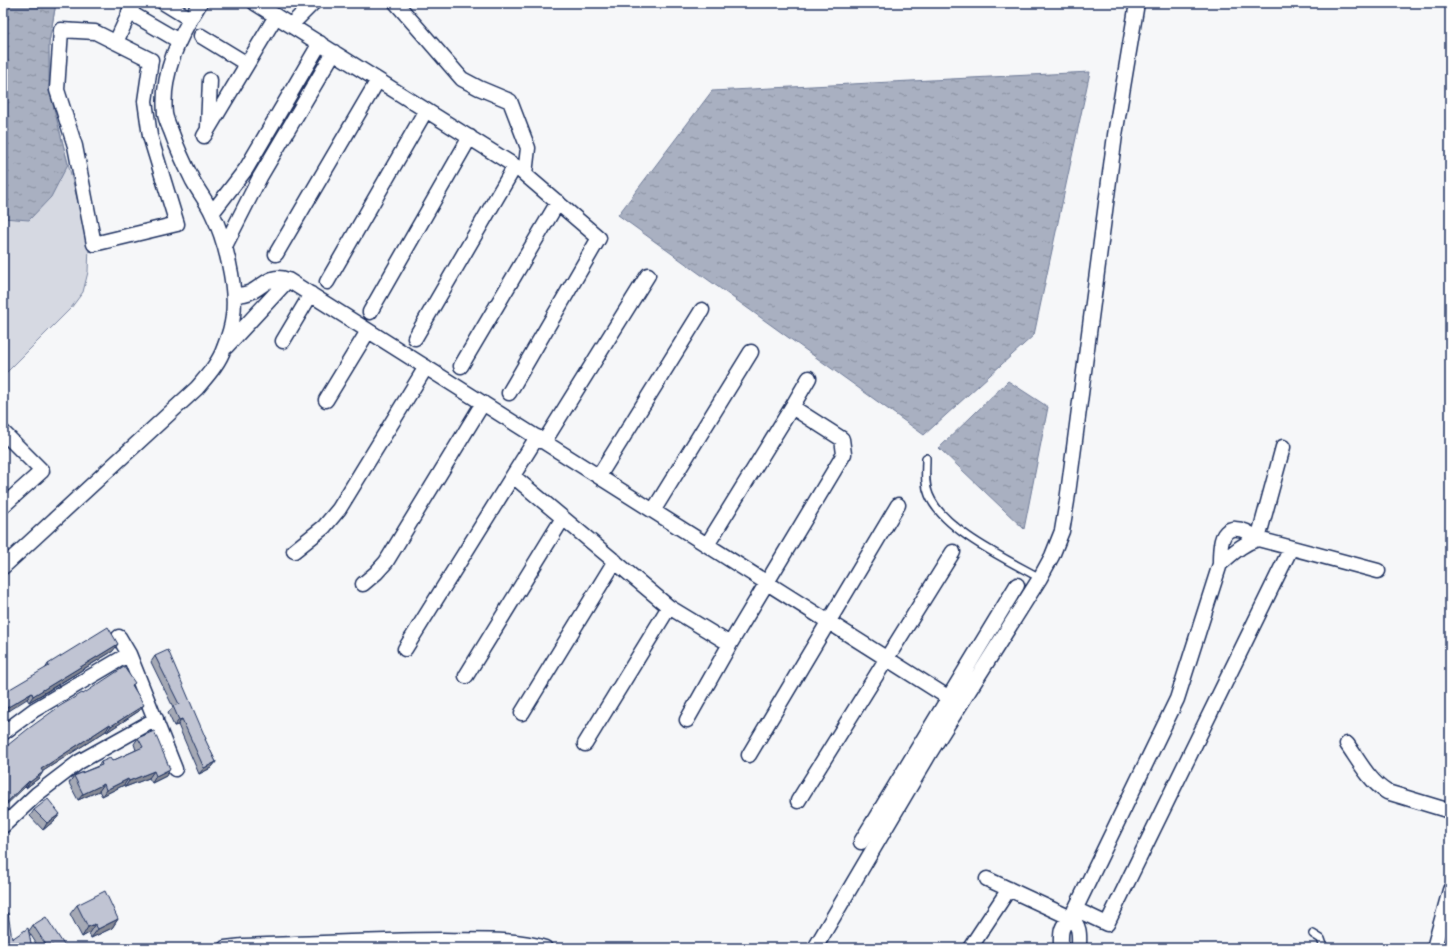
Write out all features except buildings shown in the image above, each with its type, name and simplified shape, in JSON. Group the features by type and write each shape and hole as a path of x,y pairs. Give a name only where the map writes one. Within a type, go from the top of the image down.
{"street":[{"path":"164,3 190,19"},
{"path":"3,567 198,388 214,368 224,349 233,316 234,295 231,271 225,246 212,213 174,140 165,115 165,89 172,56 190,19 200,3"},
{"path":"255,3 470,137 520,170 599,238 509,393"},
{"path":"291,25 313,3"},
{"path":"396,3 462,79 478,88 510,101 528,148 520,170 415,338"},
{"path":"815,948 932,751 1040,578 1052,556 1062,531 1115,134 1138,3"},
{"path":"116,42 132,8 179,41"},
{"path":"210,80 206,132 276,16"},
{"path":"61,30 95,32 116,42 151,60 145,101 150,136 177,224 94,244 75,146 57,90 61,30"},
{"path":"201,36 247,64"},
{"path":"212,213 246,169 320,44"},
{"path":"225,246 260,177 334,52"},
{"path":"276,254 378,80"},
{"path":"327,282 426,110"},
{"path":"370,312 470,137"},
{"path":"461,366 558,202"},
{"path":"405,649 513,476 541,440 648,275"},
{"path":"234,295 252,292 271,279 280,277 288,280 948,698"},
{"path":"224,349 288,280"},
{"path":"283,341 311,294"},
{"path":"599,476 702,310"},
{"path":"326,400 368,330"},
{"path":"653,511 751,352"},
{"path":"294,551 324,527 339,508 426,367"},
{"path":"707,545 809,378"},
{"path":"363,584 386,562 483,403"},
{"path":"687,720 766,583 844,454 842,438 792,407"},
{"path":"3,432 42,471 3,506"},
{"path":"1258,538 1283,447"},
{"path":"513,476 670,607 730,644"},
{"path":"749,755 827,621 898,504"},
{"path":"466,676 564,518"},
{"path":"1061,948 1061,932 1064,924 1073,914 1177,699 1220,564 1220,545 1228,530 1234,528 1242,529 1250,532 1258,538 1378,571"},
{"path":"1220,564 1242,546 1258,538"},
{"path":"987,879 1073,914 1106,924 1291,548"},
{"path":"798,801 953,552"},
{"path":"522,713 614,561"},
{"path":"860,842 1017,585"},
{"path":"585,744 670,607"},
{"path":"119,637 129,654 175,769"},
{"path":"3,733 34,710 129,654"},
{"path":"3,826 38,794 80,762 156,719"},
{"path":"1348,744 1372,780 1387,792 1450,811"},
{"path":"970,948 1010,889"},
{"path":"1434,948 1450,890"},
{"path":"1073,914 1079,932 1079,948"},
{"path":"225,948 258,945 419,940 514,941 545,948"}],"lane":[{"path":"926,458 925,483 929,496 938,510 966,536 1040,578"},
{"path":"1313,934 1321,939 1324,948"}],"shaded area":[{"path":"3,3 56,3 49,43 49,89 89,245 88,272 83,292 71,308 3,376"}],"water":[{"path":"10,3 56,3 49,43 49,89 68,164 51,197 29,220 3,218 3,17"},
{"path":"1090,72 1034,335 924,435 618,215 712,91"},
{"path":"1008,381 1048,407 1024,529 939,448"}]}
